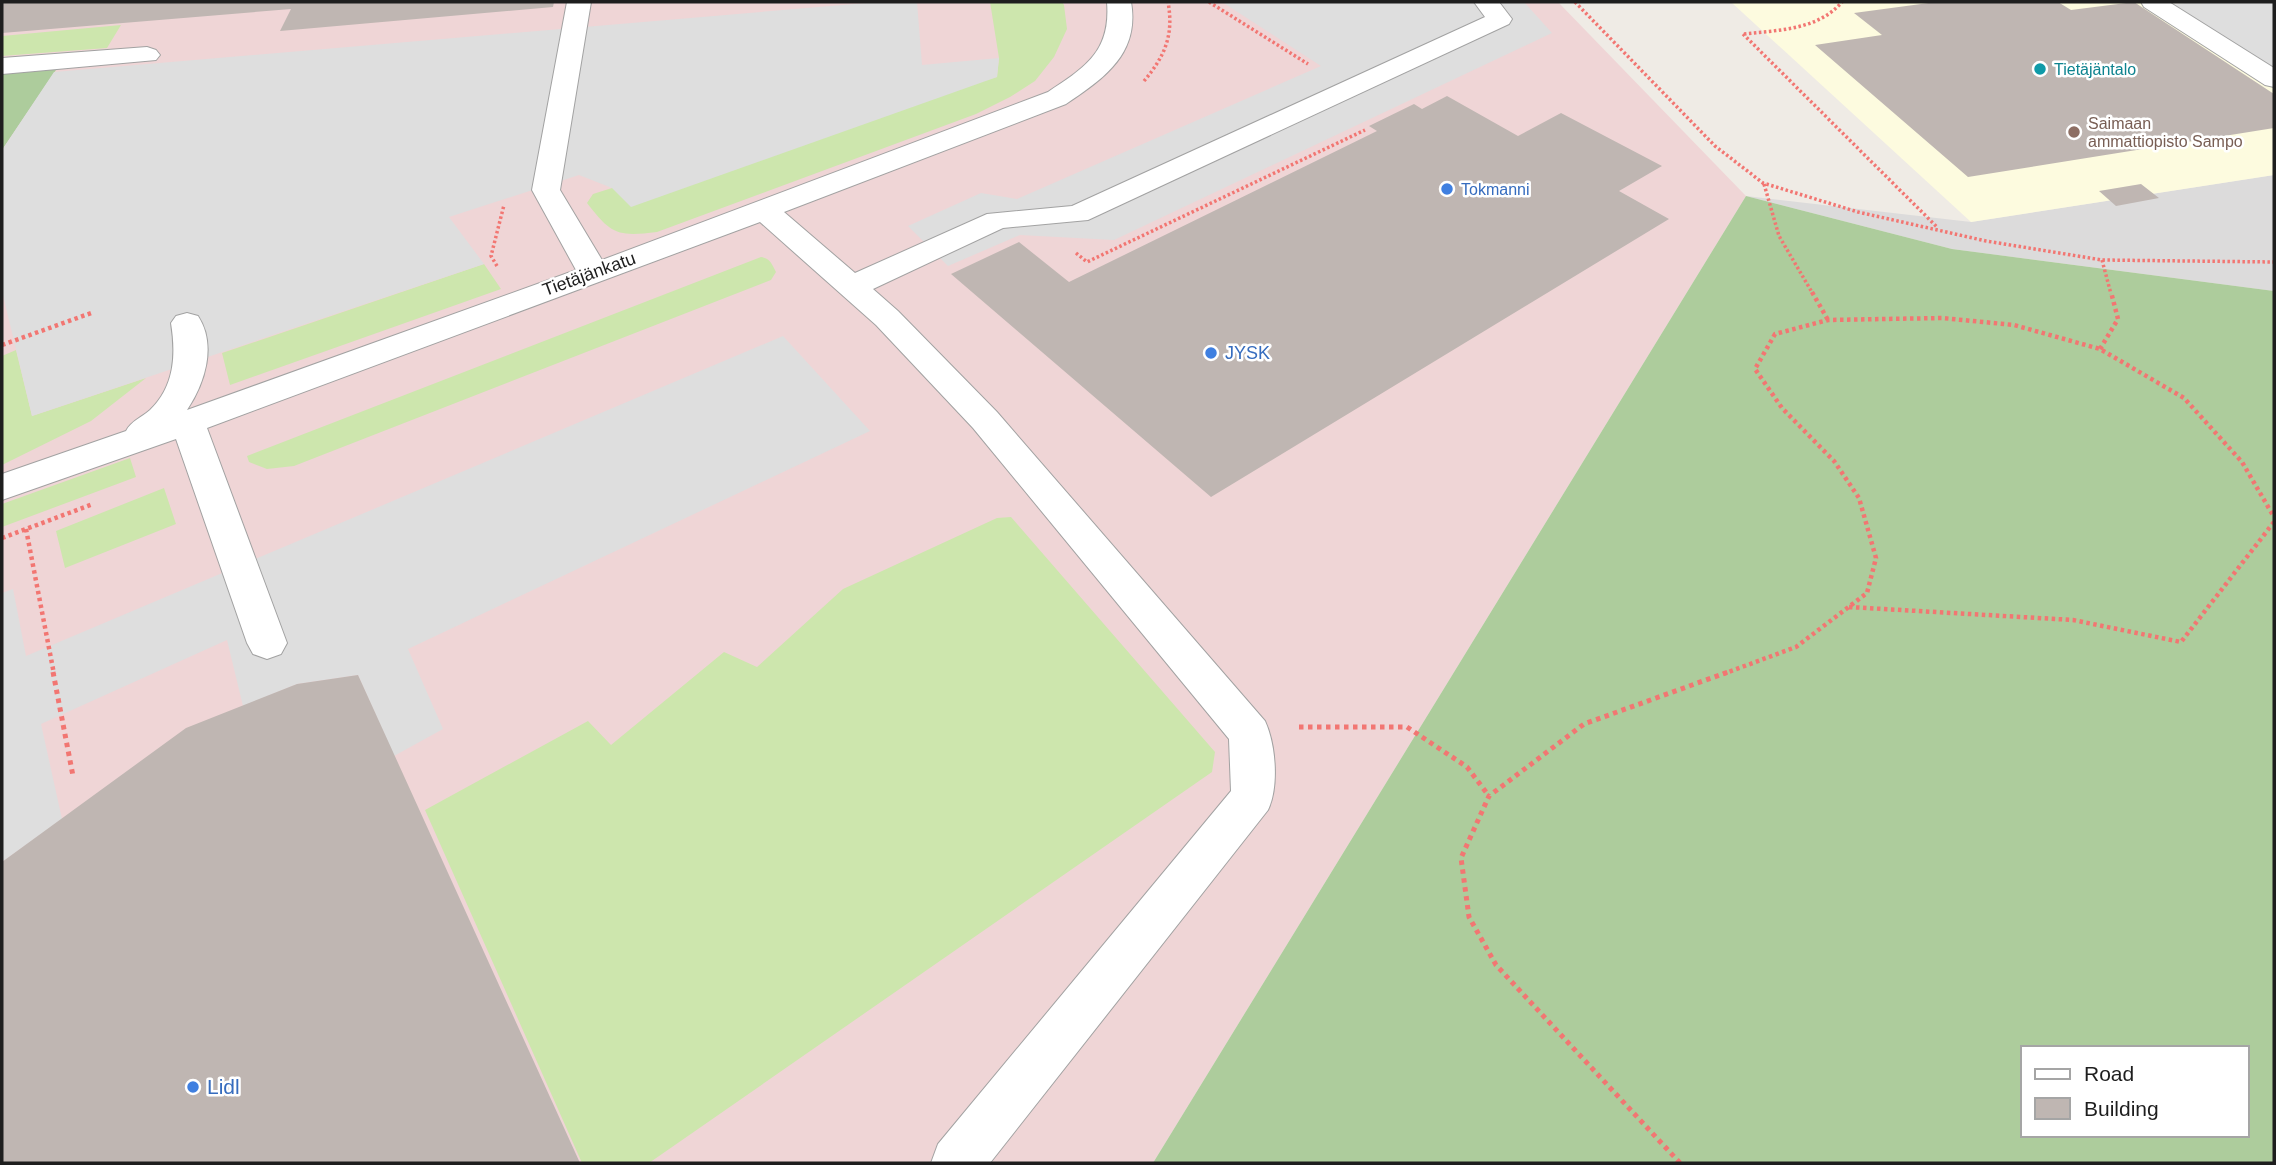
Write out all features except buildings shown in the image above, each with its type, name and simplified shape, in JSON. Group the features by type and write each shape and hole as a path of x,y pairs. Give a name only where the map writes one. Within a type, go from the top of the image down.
{"street":[{"path":"579,2 546,190 593,272"},
{"name":"Tietäjänkatu","path":"2,486 187,422 764,210 1057,98 1086,79 1107,56 1121,31 1119,2"},
{"path":"850,287 998,220 1078,214 1500,19 1486,2"},
{"path":"2153,2 2274,79"},
{"path":"2,66 147,55"},
{"path":"764,210 887,318 985,420 1250,734 1253,797 957,1163"},
{"path":"86,458 158,424 181,396 191,350 187,323"},
{"path":"187,422 267,643"}],"path":[{"path":"1209,2 1350,89"},
{"path":"1575,2 1715,146 1763,183 1858,212 1986,241 2102,260 2274,262"},
{"path":"1842,2 1823,19 1782,29 1743,34 1941,230"},
{"path":"1763,183 1779,236 1828,320"},
{"path":"2100,349 2118,319 2102,260"},
{"path":"2,345 94,312"},
{"path":"1680,1163 1496,965 1469,917 1461,858 1489,796 1584,724 1796,647 1867,593 1876,558 1858,498 1835,461 1782,408 1755,369 1775,334 1828,320 1942,318 2014,325 2100,349 2184,398 2242,463 2274,519 2181,642 2073,620 1849,607"},
{"path":"26,529 73,776"},
{"path":"1250,734 1319,725 1407,727 1467,767 1489,796"}],"shaded area":[{"path":"2,2 1558,2 1746,196 1153,1163 2,1163"},
{"path":"878,2 917,2 922,65 999,58 997,77 631,207 612,188 579,175 449,217 484,264 32,416 2,291 2,150 54,72"},
{"path":"1222,2 1524,2 1552,33 1114,240 1020,235 948,266 908,226 981,193 1017,199 1321,66"},
{"name":"Saimaan ammattiopisto Sampo","path":"1731,2 2143,2 2274,89 2274,175 1971,222"},
{"path":"2192,2 2274,2 2274,70 2171,5"},
{"path":"2274,175 2274,291 1952,249 1746,196 1971,222"},
{"path":"783,336 870,431 408,649 443,729 394,756 358,675 297,684 243,706 227,640 41,724 62,819 2,862 2,593 13,589 26,656"}],"green space":[{"path":"990,2 1062,2 1067,29 1054,57 1035,81 976,114 657,232 633,234 616,231 602,221 587,203 593,194 612,188 997,77 999,58"},
{"path":"121,25 107,48 2,56 2,36"},
{"path":"58,67 2,150 2,72"},
{"path":"1746,196 1952,249 2274,291 2274,1163 1153,1163"},
{"path":"761,257 769,260 776,272 771,280 294,466 267,469 249,462 247,456"},
{"path":"484,264 501,289 230,385 222,353"},
{"path":"16,350 32,416 146,378 91,421 2,465 2,356"},
{"path":"130,458 136,477 2,527 2,504"},
{"path":"164,488 176,524 65,568 56,531"},
{"path":"1011,517 1215,752 1212,772 649,1163 582,1163 425,810 588,721 611,745 724,652 757,667 843,589 997,518"}],"place":[{"name":"Tietäjäntalo","path":"2040,69"},
{"name":"Saimaan ammattiopisto Sampo","path":"2074,132"},
{"name":"Tokmanni","path":"1447,189"},
{"name":"JYSK","path":"1211,353"},
{"name":"Lidl","path":"193,1087"}]}
